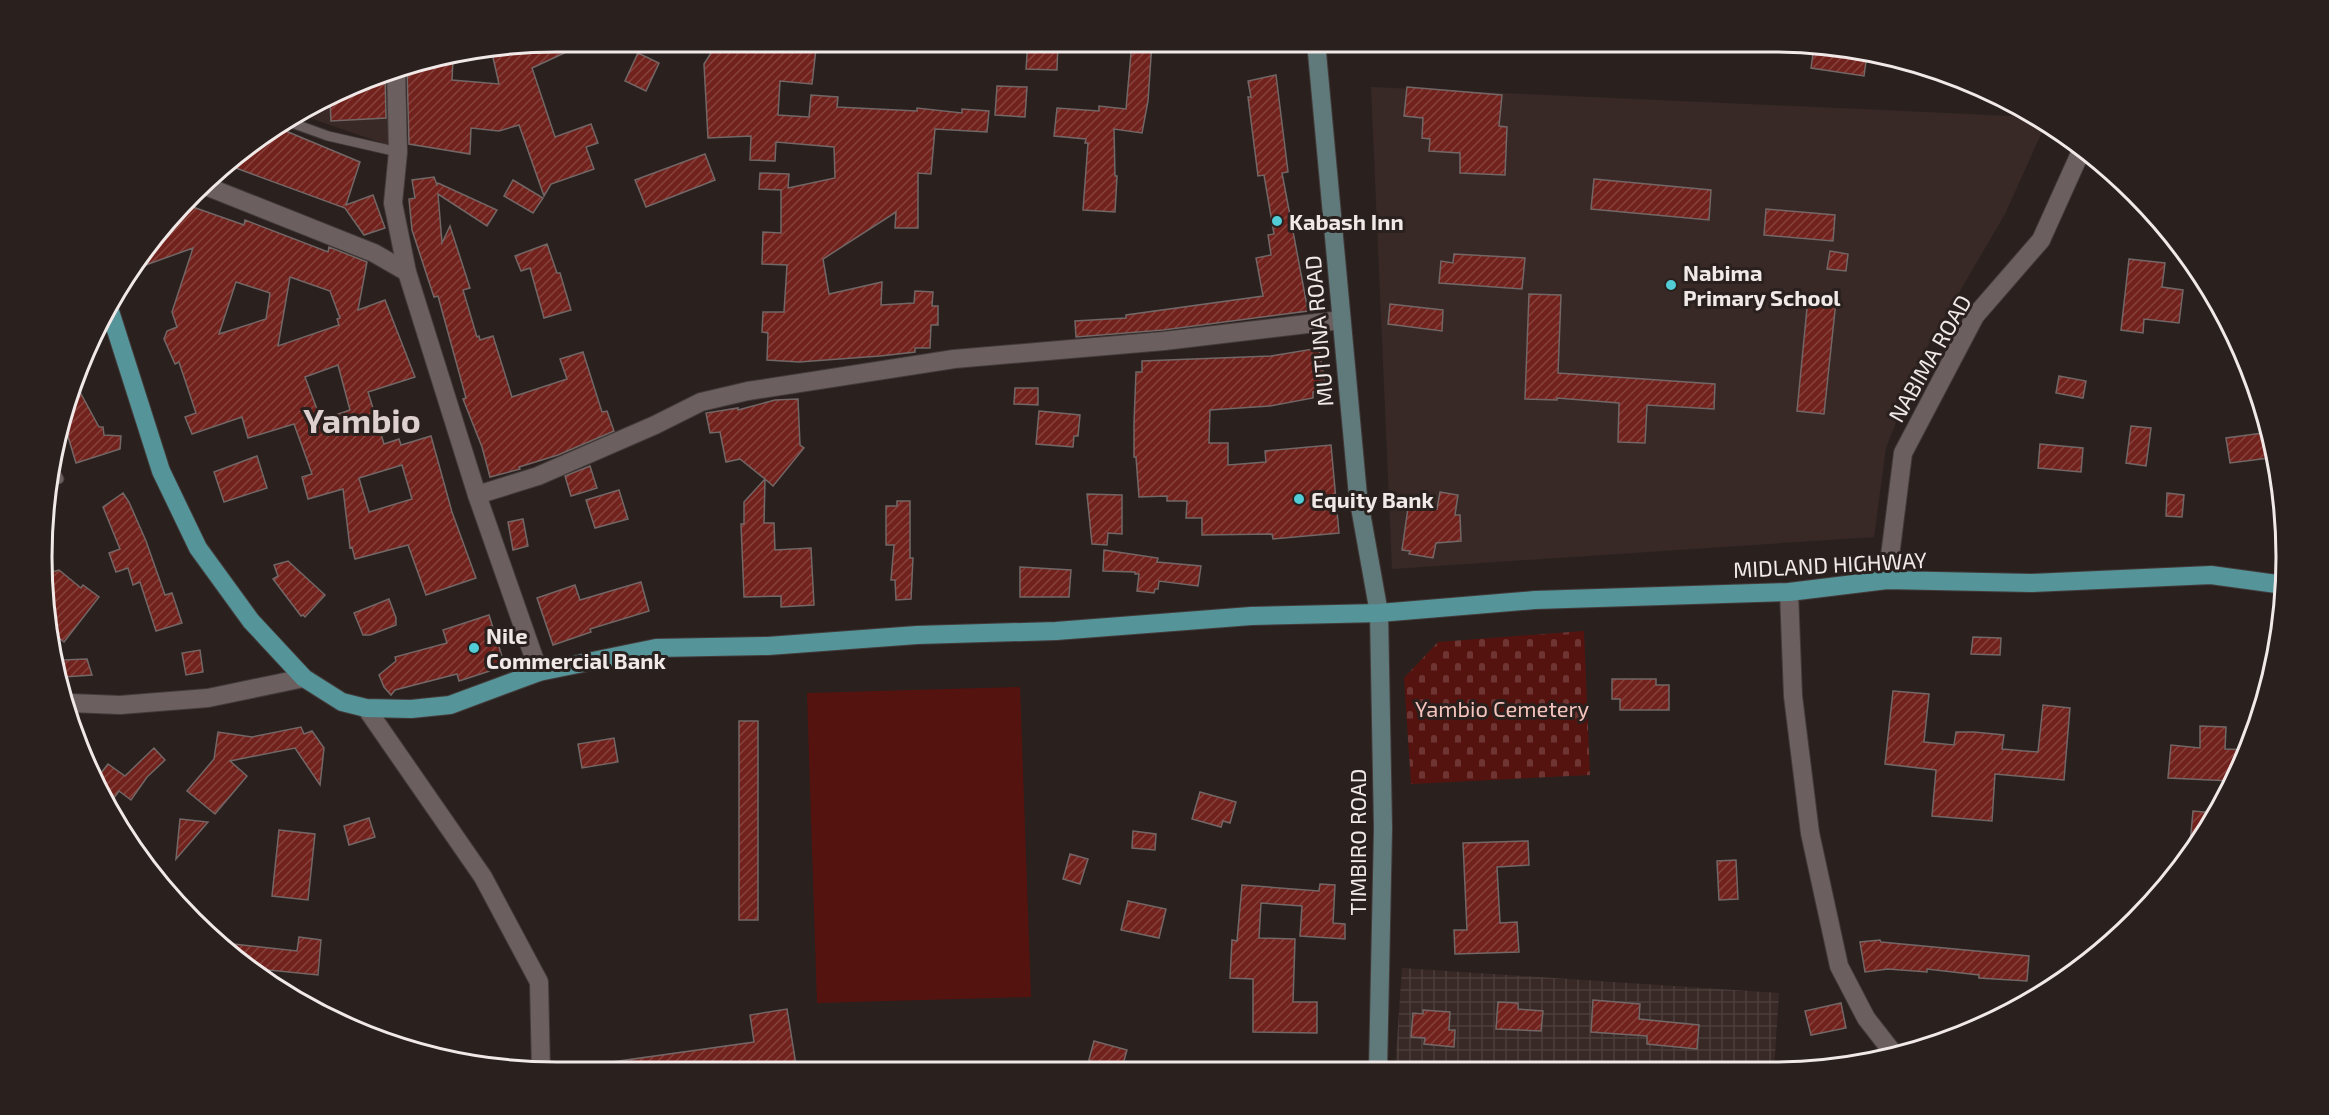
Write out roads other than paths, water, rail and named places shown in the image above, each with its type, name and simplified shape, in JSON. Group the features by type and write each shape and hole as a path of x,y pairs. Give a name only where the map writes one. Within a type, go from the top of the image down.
{"main road":[{"name":"MIDLAND HIGHWAY","path":"113,319 161,471 198,548 251,621 304,678 342,702 366,708 411,709 450,705 539,672 656,648 768,646 917,635 1056,631 1251,616 1379,614 1535,600 1789,592 1887,580 2031,583 2211,575 2275,584"}],"street":[{"name":"MUTUNA ROAD","path":"1317,52 1358,496 1379,614"},
{"path":"396,79 398,152 393,203 407,272 477,495 539,672"},
{"name":"NABIMA ROAD","path":"1887,580 1902,453 1975,316 2041,240 2078,156"},
{"path":"213,189 374,253 407,272"},
{"path":"477,495 538,477 701,402 748,391 954,359 1164,341 1341,320"},
{"path":"1789,592 1793,696 1810,833 1839,966 1866,1018 1889,1048"},
{"name":"TIMBIRO ROAD","path":"1378,1062 1383,828 1379,614"},
{"path":"74,703 120,705 208,698 304,678"},
{"path":"366,708 483,877 539,982 541,1061"}],"lane":[{"path":"297,125 338,139 398,152"}],"place":[{"name":"Kabash Inn","path":"1277,221"},
{"name":"Nabima Primary School","path":"1671,285"},
{"name":"Equity Bank","path":"1299,499"},
{"name":"Nile Commercial Bank","path":"474,648"}],"district":[{"name":"Yambio","path":"362,419"}],"park label":[{"name":"Yambio Cemetery","path":"1502,708"}]}
